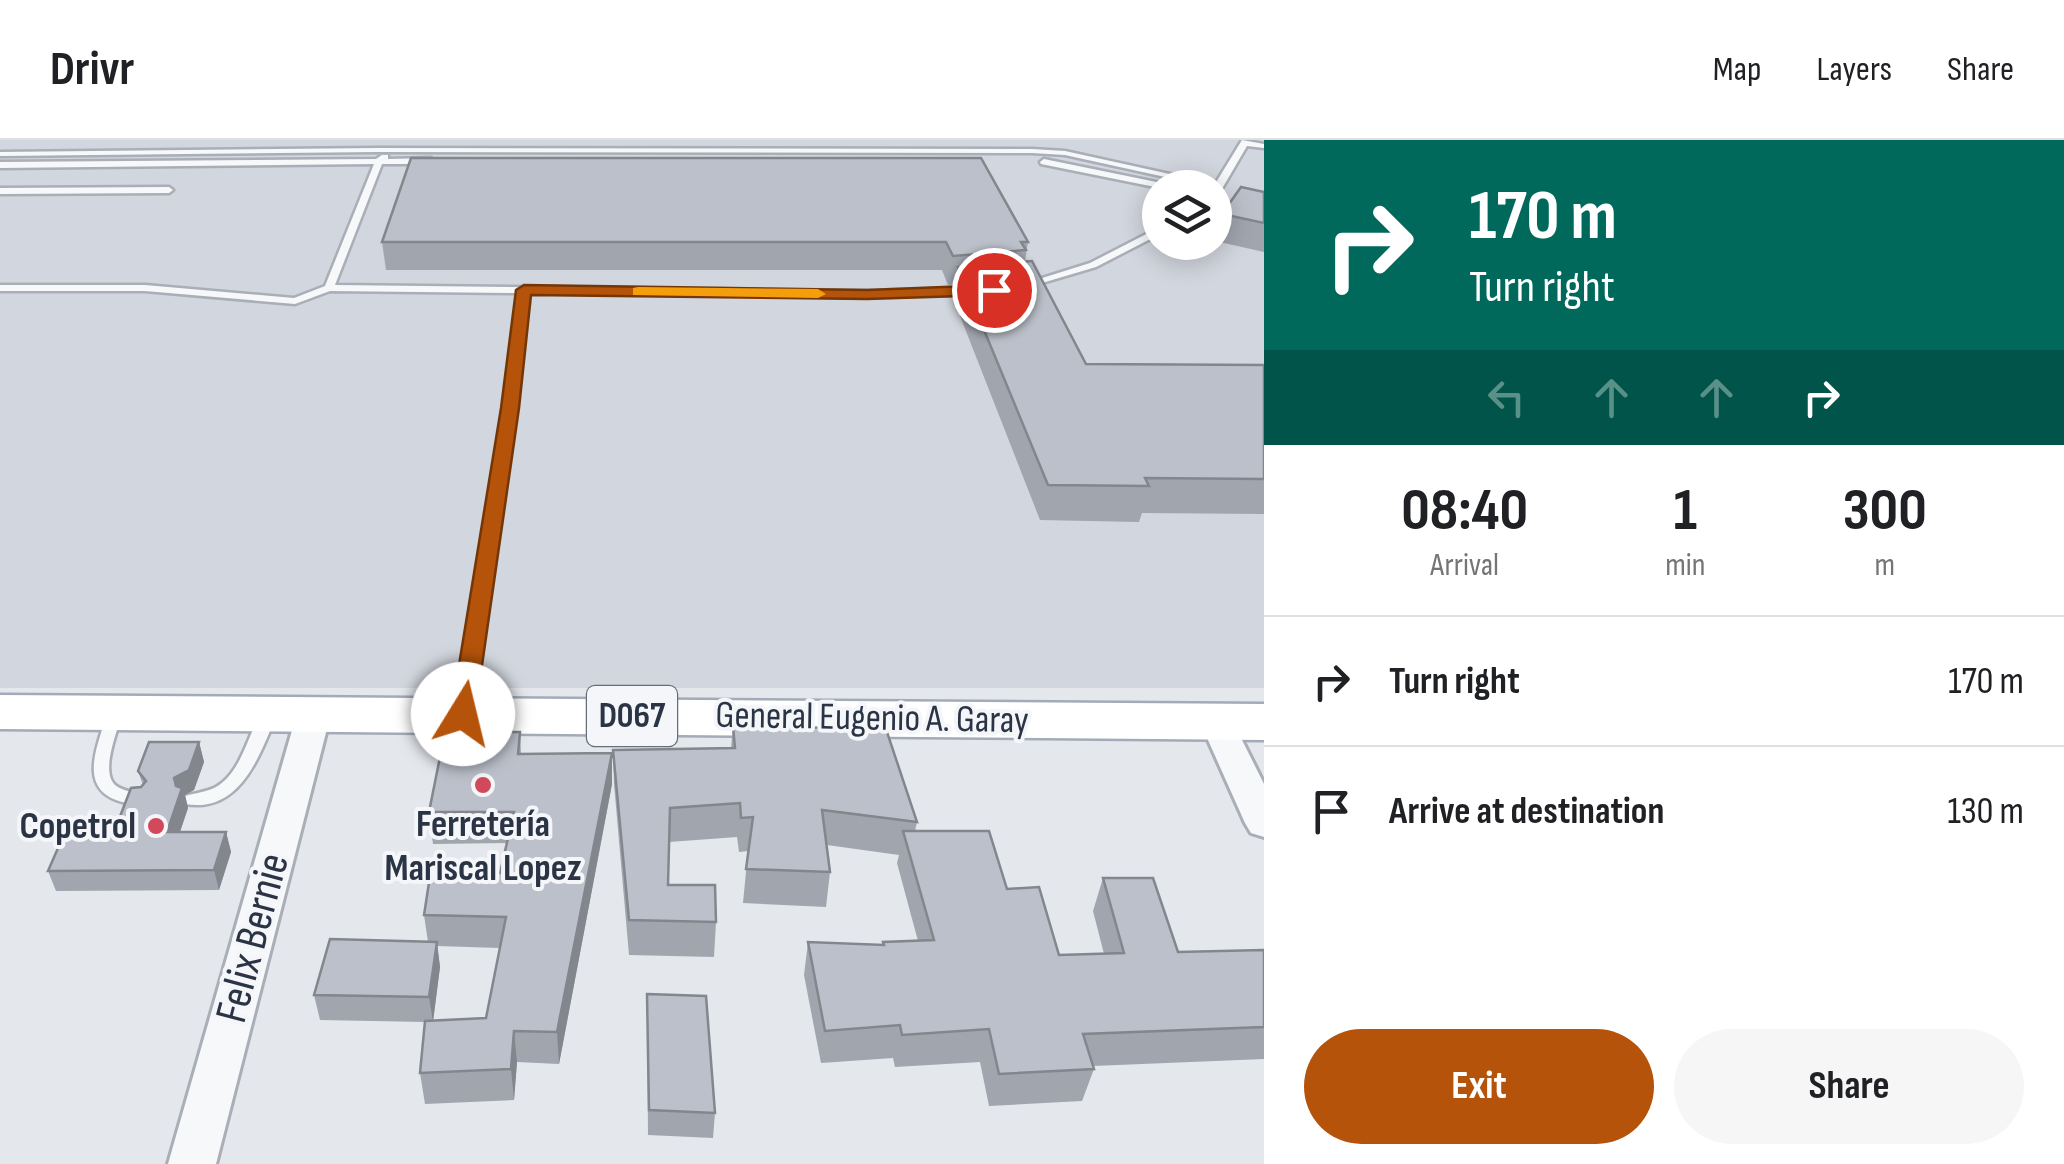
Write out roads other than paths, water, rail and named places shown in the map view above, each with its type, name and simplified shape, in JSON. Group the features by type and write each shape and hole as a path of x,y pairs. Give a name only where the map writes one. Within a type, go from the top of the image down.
{"main road":[{"name":"General Eugenio A. Garay","path":"0,712 1240,722"}],"street":[{"name":"Felix Bernie","path":"192,1164 292,713"},
{"path":"1240,722 1264,824"}],"lane":[{"path":"4,140 0,152 1064,154 1142,172"},
{"path":"329,288 380,161 415,140"},
{"path":"796,151 811,140"},
{"path":"1228,170 1245,142 1264,146"},
{"path":"0,165 1036,162 1142,182"},
{"path":"0,191 169,190"},
{"path":"1010,288 1092,265 1142,239"},
{"path":"0,288 145,288 295,301 329,288 867,294 994,290"},
{"path":"463,714 524,290"},
{"path":"116,712 98,771 104,785 113,792 123,798 141,799"},
{"path":"191,800 212,798 236,784 292,713"}],"place":[{"name":"Ferretería Mariscal Lopez","path":"483,785"},
{"name":"Copetrol","path":"156,826"}]}
